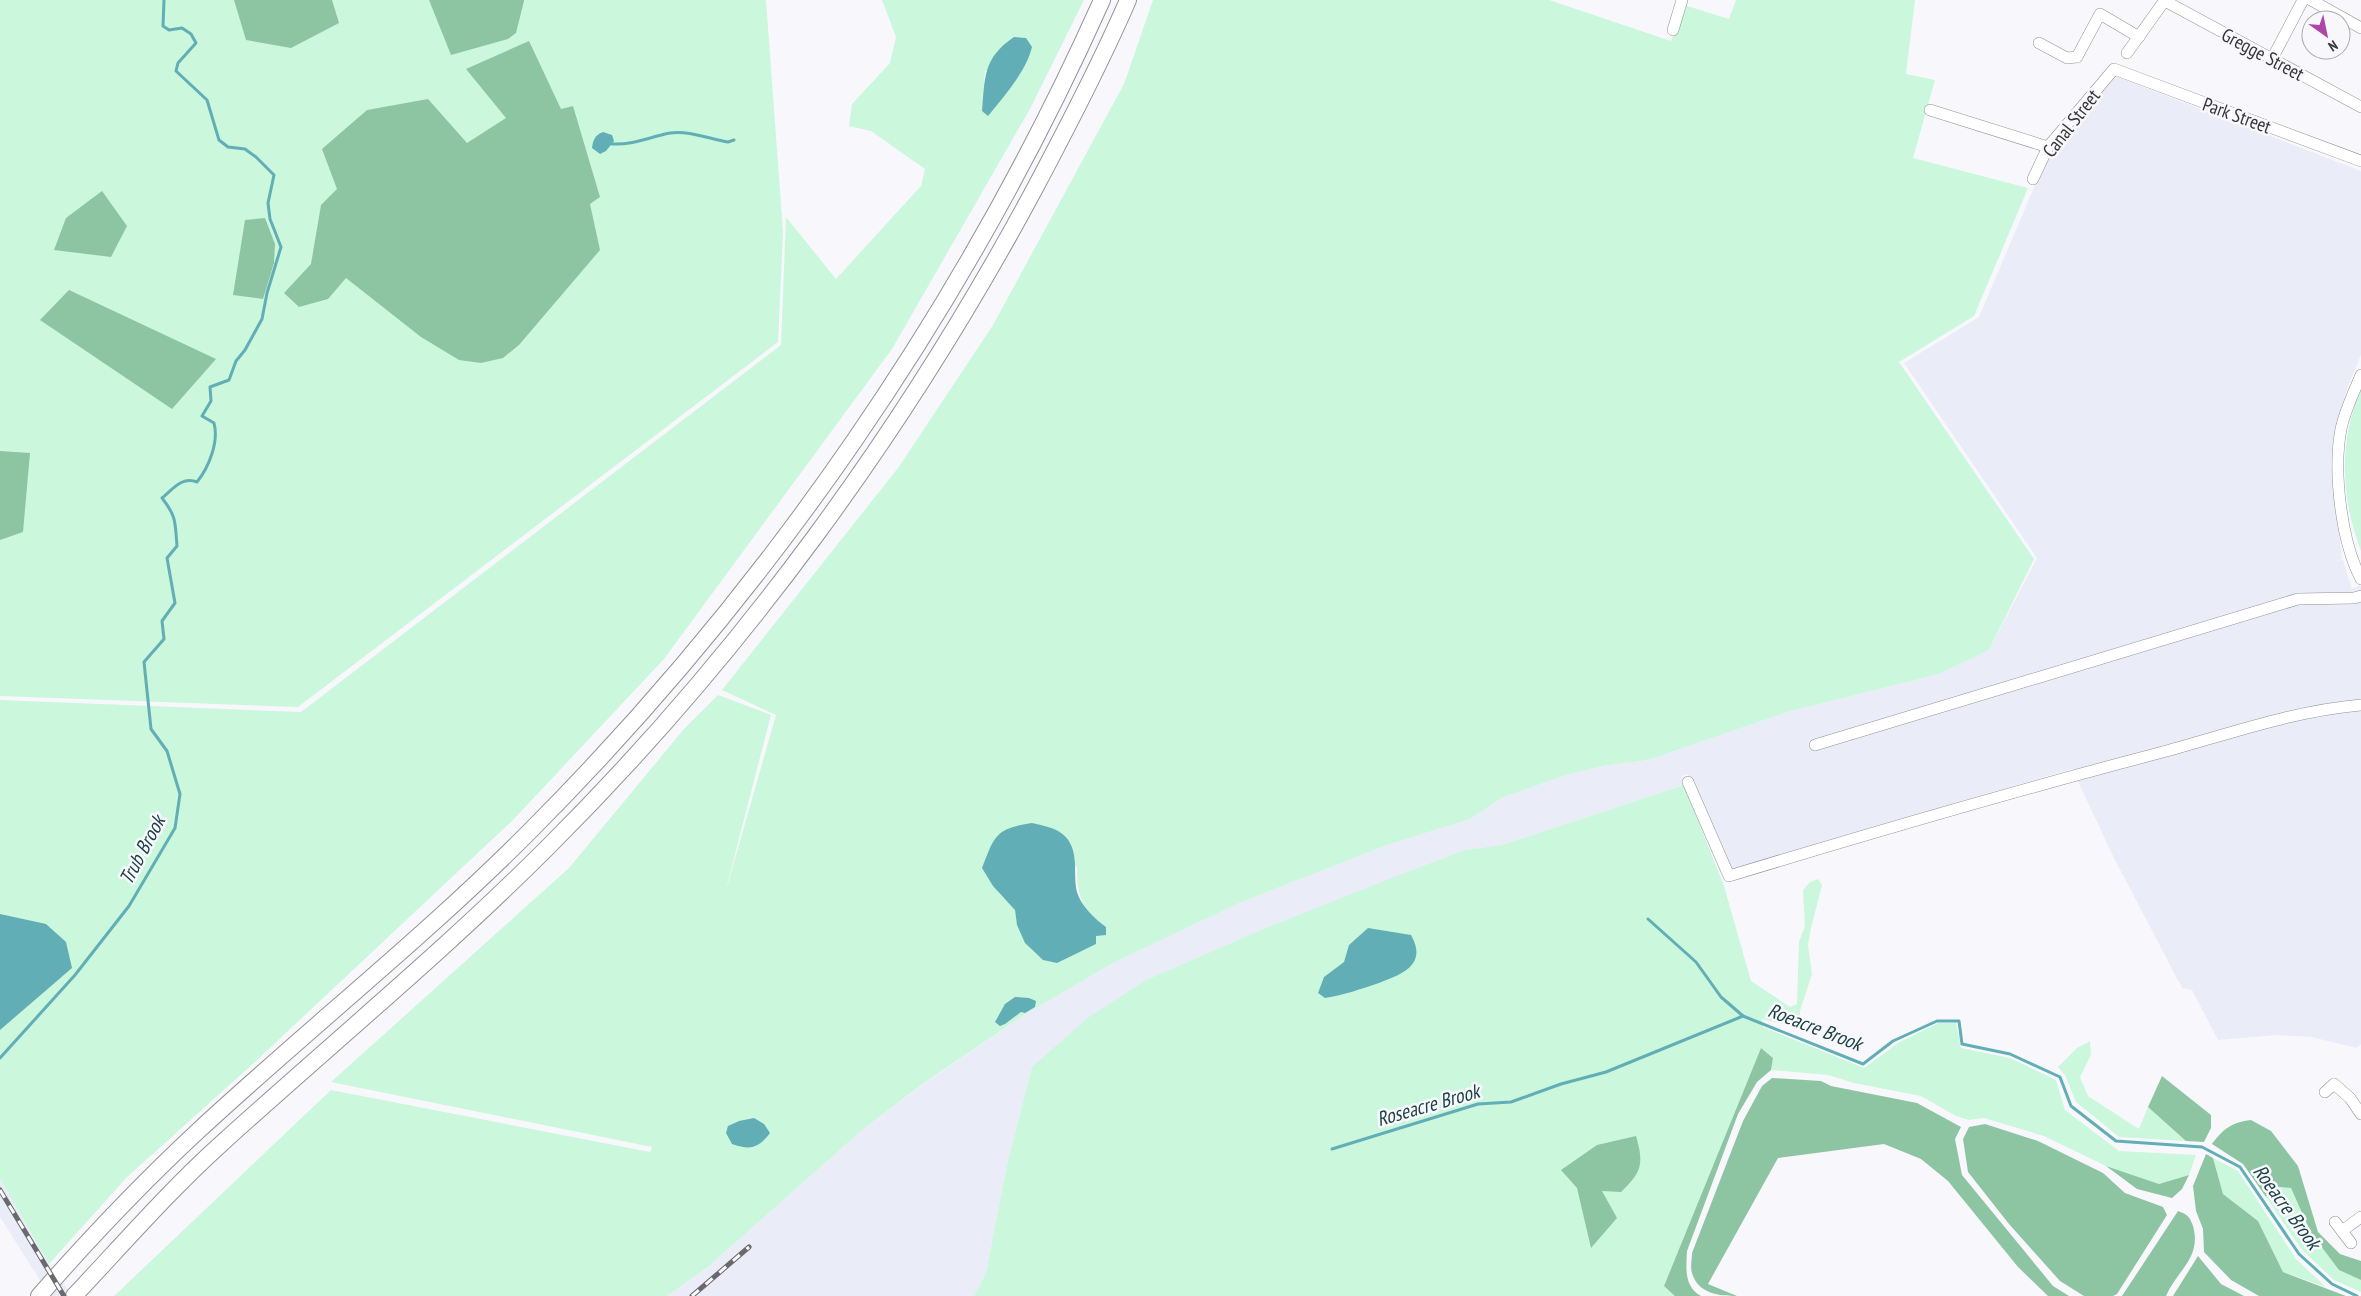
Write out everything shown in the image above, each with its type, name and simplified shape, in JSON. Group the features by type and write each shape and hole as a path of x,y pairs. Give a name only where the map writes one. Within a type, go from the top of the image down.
{"highway":[{"path":"39,1296 90,1238 198,1131 456,903 533,829 616,741 696,649 769,558 826,481 878,405 941,306 1046,118 1102,0"},
{"path":"74,1296 217,1148 474,919 550,846 634,756 715,663 789,571 846,494 899,417 958,324 1067,128 1128,0"}],"street":[{"path":"1673,30 1682,0"},
{"path":"2127,53 2165,0"},
{"name":"Gregge Street","path":"2165,0 2361,107"},
{"path":"2272,59 2303,0"},
{"path":"2311,0 2361,28"},
{"path":"2039,43 2066,58 2077,57 2100,14 2140,37"},
{"name":"Canal Street","path":"2034,179 2048,147 2114,69"},
{"name":"Park Street","path":"2114,69 2361,161"},
{"path":"1930,110 2048,147"},
{"path":"2361,375 2341,430 2338,486 2351,550 2361,579"},
{"path":"1816,745 2298,599 2354,598 2361,596"},
{"path":"1688,782 1728,876 1953,808 2251,726 2333,707 2361,705"},
{"path":"2325,1092 2334,1084 2350,1098 2361,1114"},
{"path":"2351,1243 2339,1226 2361,1217"}],"shaded area":[{"path":"2115,76 2361,171 2361,355 2348,386 2337,425 2331,465 2342,559 2335,561 2343,560 2352,589 2360,585 2361,587 2361,1044 2357,1048 2311,1037 2276,1035 2218,1040 2192,990 2182,988 2114,858 2072,769 1955,803 1775,860 1735,869 1726,868 1688,774 1681,776 1684,785 1502,845 1465,850 1263,929 1146,980 1032,1067 1007,1165 986,1273 974,1296 667,1296 709,1266 862,1130 925,1083 1024,1015 1113,963 1239,903 1387,845 1470,819 1501,798 1563,776 1602,766 1648,760 1787,712 1939,674 1989,650 2037,558 1904,363 1979,317 2044,164"},
{"path":"0,1179 49,1264 73,1296 50,1296 0,1217"}],"green space":[{"path":"0,0 766,0 783,232 778,342 298,707 0,696"},
{"path":"234,0 332,0 339,23 291,48 246,40"},
{"path":"429,0 524,1 516,33 508,39 451,55"},
{"path":"882,0 1084,0 1030,109 892,349 664,659 513,820 257,1060 126,1178 49,1264 0,1179 0,700 301,712 781,345 786,217 836,279 921,186 925,169 871,131 849,126 852,104 890,63 896,37","holes":["1023,68 988,115 982,111 985,71"]},
{"path":"1153,0 1549,0 1671,41 1684,5 1729,19 1736,0 1915,0 1906,74 1935,80 1913,158 2028,188 1974,316 1899,362 2034,559 1989,650 1939,674 1787,712 1648,760 1602,766 1563,776 1501,798 1470,819 1387,845 1239,903 1113,963 1024,1015 924,1083 862,1130 709,1266 667,1296 114,1296 331,1090 650,1152 652,1147 331,1082 569,868 684,729 718,695 771,715 724,897 776,715 722,690 898,468 993,325 1124,84","holes":["1077,866 1078,886 1082,901 1091,914 1106,927 1057,963 1039,956 1027,944 1022,937 1015,910"]},
{"path":"529,41 561,109 573,106 600,197 590,204 600,250 519,345 503,358 481,363 459,360 421,337 346,278 328,299 299,307 284,293 311,264 321,205 337,189 322,149 367,110 428,99 467,143 506,118 466,69"},
{"path":"102,191 127,226 111,257 54,250 66,218"},
{"path":"265,218 275,244 274,263 263,299 233,295 245,220"},
{"path":"69,290 216,359 172,409 40,320"},
{"path":"2361,390 2361,551 2349,511 2345,470 2348,430"},
{"path":"0,451 30,453 23,532 0,540"},
{"path":"1684,785 1724,886 1751,981 1790,1007 1797,1004 1799,942 1805,926 1803,890 1810,882 1818,879 1822,885 1808,945 1812,974 1800,1011 1801,1029 1762,1019 1763,1027 1864,1068 1898,1043 1938,1023 1956,1023 1961,1048 2010,1058 2056,1080 2065,1110 2119,1151 2196,1155 2189,1175 2159,1184 2106,1166 2044,1136 1984,1118 1969,1120 1956,1116 1921,1096 1854,1083 1828,1075 1771,1070 1773,1058 1761,1048 1664,1286 1680,1296 974,1296 986,1273 1007,1165 1032,1067 1089,1017 1146,980 1263,929 1384,881 1465,850 1502,845"},
{"path":"2090,1041 2091,1055 2080,1077 2088,1096 2139,1129 2148,1107 2186,1141 2119,1137 2076,1102 2065,1075 2058,1067 2077,1048"},
{"path":"1761,1048 1773,1058 1771,1070 1757,1082 1738,1114 1687,1251 1687,1276 1691,1288 1701,1296 1675,1296 1664,1286"},
{"path":"2162,1076 2211,1115 2211,1128 2204,1142 2186,1141 2148,1107"},
{"path":"1772,1078 1821,1081 1831,1086 1917,1103 1961,1127 1955,1139 1962,1175 2053,1286 2069,1296 2048,1296 2018,1267 1948,1181 1921,1159 1884,1144 1778,1158 1708,1284 1737,1296 1717,1294 1704,1290 1695,1280 1692,1273 1692,1253 1743,1121 1762,1086"},
{"path":"2251,1120 2271,1131 2298,1166 2318,1232 2340,1254 2361,1261 2361,1280 2339,1270 2311,1233 2291,1188 2271,1186 2266,1197 2243,1164 2212,1144 2228,1127 2238,1122"},
{"path":"1985,1124 2038,1141 2103,1173 2125,1193 2163,1207 2167,1215 2117,1294 2113,1296 2084,1296 2060,1281 2009,1224 1968,1172 1963,1139 1969,1127"},
{"path":"1636,1136 1640,1154 1637,1173 1621,1192 1602,1191 1617,1218 1591,1248 1577,1188 1561,1170 1597,1145"},
{"path":"2206,1154 2213,1158 2223,1194 2258,1221 2283,1272 2346,1296 2259,1296 2231,1280 2204,1252 2203,1229 2196,1211 2193,1186"},
{"path":"2213,1158 2238,1171 2296,1259 2326,1287 2283,1272 2258,1221 2223,1194"},
{"path":"2106,1166 2159,1184 2189,1175 2182,1189 2172,1198 2137,1189"},
{"path":"2271,1185 2291,1188 2311,1233 2339,1270 2361,1280 2361,1292 2334,1280 2302,1250 2266,1197"},
{"path":"2178,1211 2188,1216 2192,1223 2195,1237 2194,1247 2187,1263 2166,1296 2122,1296"},
{"path":"2198,1256 2221,1284 2244,1296 2173,1296"}],"water":[{"path":"1014,37 1026,38 1032,47 1025,66 988,116 982,111 987,69 996,53"},
{"path":"603,132 612,135 614,141 606,151 600,154 592,148 595,138"},
{"path":"1032,823 1049,827 1066,837 1075,859 1076,884 1079,897 1089,912 1106,927 1106,935 1096,936 1096,944 1057,963 1043,960 1025,943 1017,925 1015,910 993,886 982,868 990,848 998,835 1010,828"},
{"path":"0,914 46,924 66,942 72,968 0,1030"},
{"path":"1368,928 1411,935 1415,945 1416,954 1414,961 1404,972 1388,980 1352,992 1325,998 1318,993 1324,977 1344,962 1349,945"},
{"path":"1015,997 1029,998 1036,1001 1035,1007 1025,1013 1021,1012 1000,1026 995,1022 1005,1004"},
{"path":"754,1118 764,1124 770,1133 766,1138 753,1147 732,1144 726,1133 728,1126 739,1121"}],"waterway":[{"name":"Trub Brook","path":"0,1058 75,975 129,906 175,828 180,794 167,751 151,729 144,662 164,639 162,621 175,603 167,558 177,546 175,526 173,515 162,498 182,482 197,482 209,462 214,446 214,423 202,416 211,401 210,387 229,380 236,361 245,350 262,319 267,293 281,247 270,219 268,203 274,175 245,149 228,147 219,140 207,100 176,71 178,63 196,43 191,34 182,28 169,30 163,26 164,0"},
{"path":"612,144 635,142 677,132 728,142 734,140"},
{"name":"Roseacre Brook","path":"1648,919 1696,962 1721,997 1743,1016"},
{"name":"Roeacre Brook","path":"1332,1149 1478,1104 1511,1102 1561,1084 1606,1072 1743,1016 1863,1064 1893,1041 1937,1021 1959,1021 1962,1044 2010,1054 2060,1077 2071,1106 2116,1141 2202,1147 2240,1167 2299,1254 2332,1284 2357,1296"}],"railway":[{"path":"0,1190 64,1296"},
{"path":"692,1296 749,1247"}]}
